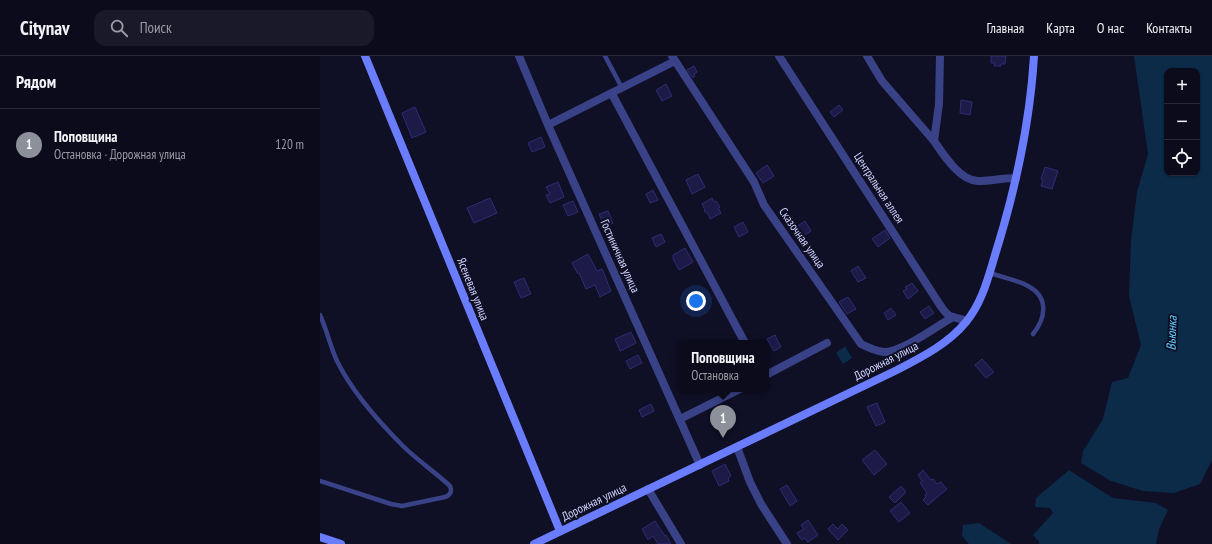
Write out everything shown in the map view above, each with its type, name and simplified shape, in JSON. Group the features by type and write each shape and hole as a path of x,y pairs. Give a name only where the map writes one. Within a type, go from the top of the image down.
{"main road":[{"name":"Ясеневая улица","path":"365,56 560,531"},
{"name":"Дорожная улица","path":"534,544 919,358 949,339 966,322 979,300 990,273 1016,178 1030,103 1034,56"},
{"path":"320,537 341,544"}],"street":[{"name":"Гостиничная улица","path":"519,56 548,125 700,465"},
{"name":"Центральная аллея","path":"779,56 940,305 948,315 959,317 966,322"},
{"path":"867,56 882,81 934,141 954,168 971,180 978,181 1016,178"},
{"path":"934,141 939,104 940,56"},
{"path":"548,125 612,94 674,58"},
{"name":"Сказочная улица","path":"674,58 754,182 764,205 861,344 874,350 886,352 902,348 953,317"},
{"path":"612,94 743,340"},
{"path":"769,373 827,343"},
{"path":"680,419 734,392"},
{"path":"737,447 750,482 761,504 787,544"},
{"path":"648,490 681,544"}],"lane":[{"path":"605,56 622,88"},
{"path":"990,273 1027,286 1038,294 1042,301 1044,312 1041,323 1033,334"},
{"path":"320,315 329,336 331,348 352,388 403,446 450,486 451,491 450,494 445,497 402,506 391,504 320,481"}],"water":[{"name":"Вьюнка","path":"1134,56 1212,56 1212,460 1200,484 1174,493 1143,491 1111,481 1081,463 1083,451 1103,419 1112,382 1128,378 1141,345 1129,296 1131,241 1137,192 1148,154"},
{"path":"845,346 852,358 843,364 836,353"},
{"path":"1069,470 1113,498 1156,503 1168,510 1159,529 1156,544 1039,544 1033,535 1053,513 1050,508 1035,507 1036,498"},
{"path":"979,523 1011,544 969,544 962,536 963,525"}],"building":[{"path":"991,56 1006,56 1005,64 1001,64 1001,66 994,66 995,63 991,63"},
{"path":"694,66 697,72 694,74 695,76 693,78 687,70"},
{"path":"666,84 672,96 662,101 656,90"},
{"path":"961,100 972,102 970,115 960,113"},
{"path":"839,105 843,110 834,117 830,112"},
{"path":"415,107 426,132 412,138 402,113"},
{"path":"541,137 545,147 532,152 528,143"},
{"path":"767,165 774,176 763,183 756,173"},
{"path":"1045,167 1058,171 1052,189 1041,186 1043,180 1041,179"},
{"path":"698,174 705,187 692,194 686,180"},
{"path":"558,182 564,197 550,203 546,195 550,194 546,187"},
{"path":"653,190 658,200 650,203 646,194"},
{"path":"490,198 497,213 474,223 467,208"},
{"path":"712,198 720,207 718,208 721,213 710,219 708,214 704,211 705,210 702,204"},
{"path":"573,201 578,212 568,216 563,205"},
{"path":"608,211 613,223 604,226 599,214"},
{"path":"805,221 811,231 798,239 792,230"},
{"path":"743,222 748,232 739,237 734,227"},
{"path":"885,230 890,238 878,247 872,239"},
{"path":"661,234 665,242 656,247 652,238"},
{"path":"685,248 693,262 679,270 673,259 673,255"},
{"path":"588,254 597,271 602,269 611,291 600,297 595,285 586,289 579,273 578,274 572,263"},
{"path":"858,266 866,278 858,282 851,271"},
{"path":"524,278 531,294 521,298 514,282"},
{"path":"912,283 918,291 908,299 903,291 907,289 905,287"},
{"path":"848,297 856,309 847,314 839,302"},
{"path":"929,306 934,313 925,319 920,312"},
{"path":"891,308 896,315 888,320 884,313"},
{"path":"631,332 636,343 620,351 615,339"},
{"path":"775,335 781,347 774,351 769,340 767,339"},
{"path":"638,355 642,363 630,369 626,361"},
{"path":"982,359 994,372 986,378 975,365"},
{"path":"877,403 885,422 876,426 867,407"},
{"path":"651,404 654,411 642,417 639,410"},
{"path":"875,450 887,464 874,475 862,460"},
{"path":"725,464 731,476 728,478 729,481 719,486 712,471"},
{"path":"923,470 931,480 933,479 937,484 941,482 947,489 928,505 923,500 927,493 920,483 922,481 918,475"},
{"path":"787,485 797,501 790,506 780,489"},
{"path":"901,486 906,492 895,503 889,497"},
{"path":"901,502 910,513 899,522 890,511"},
{"path":"808,520 818,535 808,542 805,538 802,540 797,533 804,529 801,525"},
{"path":"655,521 671,544 658,544 653,536 648,540 642,529"},
{"path":"833,524 838,529 842,524 848,530 838,540 828,529"}],"place":[{"name":"Поповщина","path":"723,438"}]}
